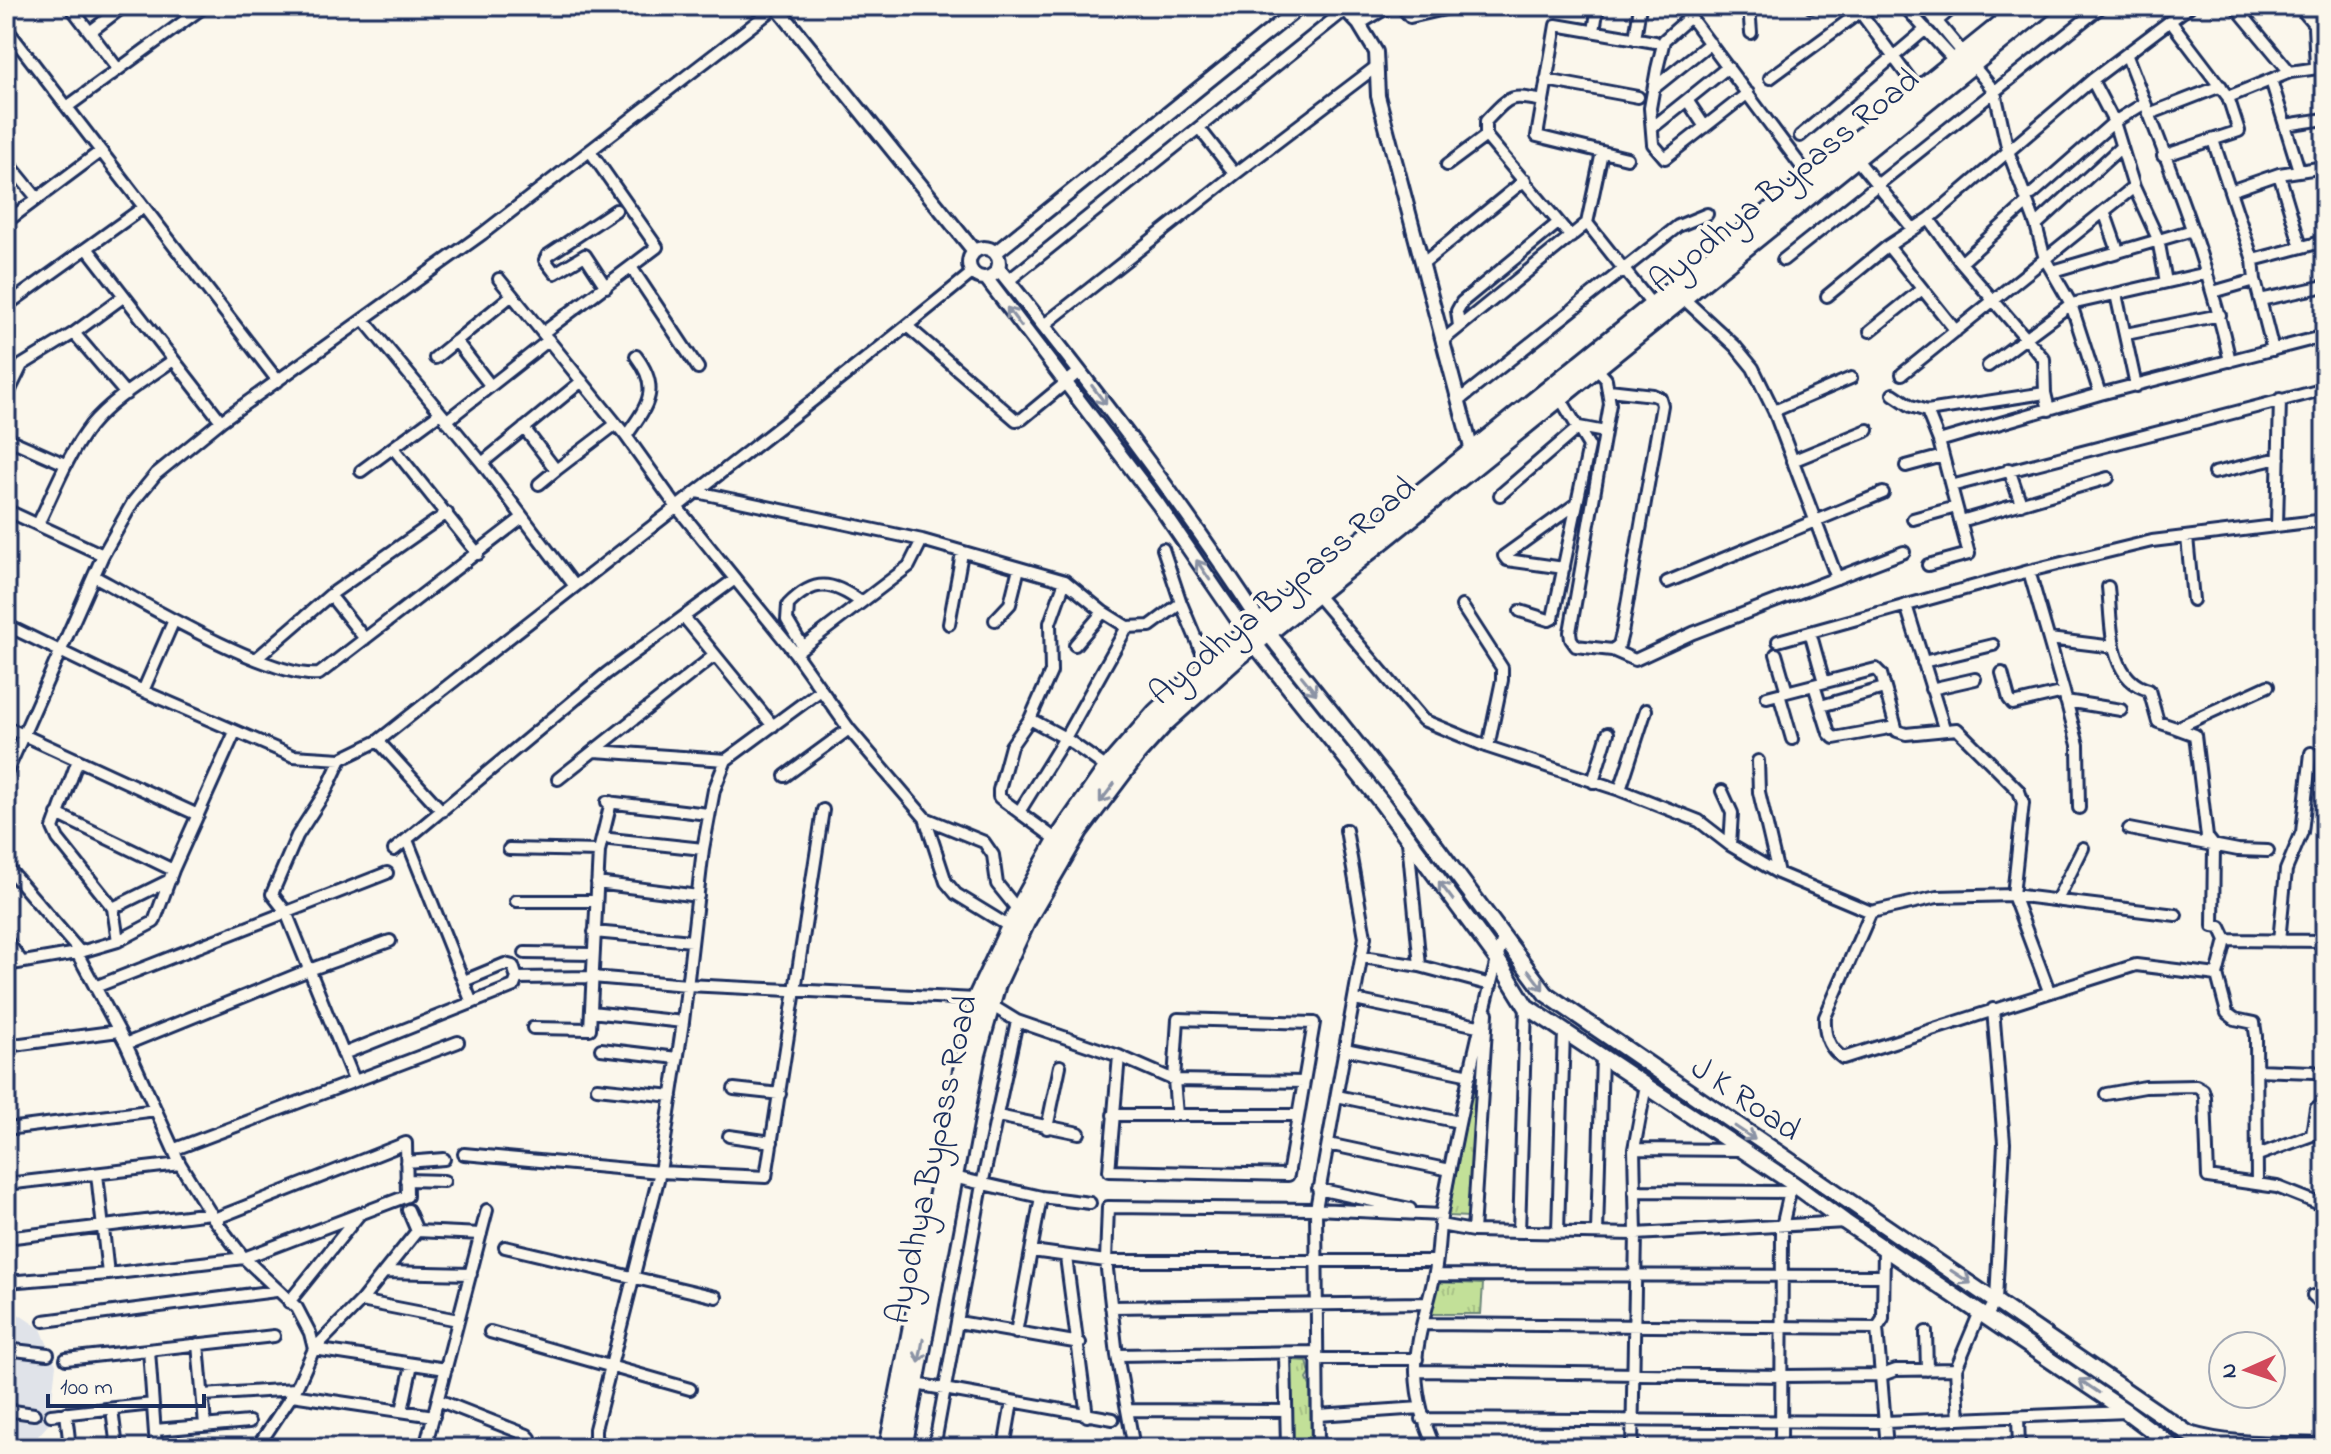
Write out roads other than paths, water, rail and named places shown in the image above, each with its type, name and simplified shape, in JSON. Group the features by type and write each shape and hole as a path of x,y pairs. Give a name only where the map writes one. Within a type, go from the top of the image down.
{"main road":[{"name":"Ayodhya Bypass Road","path":"888,1448 908,1382 953,1177 984,1002 997,984 1027,920 1079,831 1137,754 1196,692 1258,634 1474,458 1560,398 1683,298 2023,6"},
{"name":"Ayodhya Bypass Road","path":"903,1448 908,1382 984,1002 1018,910 1057,840 1107,768 1156,712 1207,665 1316,594 1653,306 1810,178 1852,153 1918,90 2045,6"},
{"name":"J K Road","path":"1258,634 1497,959 1526,1006 2127,1412 2169,1446"},
{"name":"J K Road","path":"1258,634 1402,801 1546,994 1812,1178 1996,1300 2195,1442 2325,1446"},
{"path":"1467,919 1480,908"},
{"path":"1795,1189 1812,1178"}],"street":[{"path":"70,6 118,69"},
{"path":"91,31 124,6"},
{"path":"67,107 205,6"},
{"path":"995,253 1301,6"},
{"path":"1359,24 1390,6"},
{"path":"1401,6 1410,17 1458,6"},
{"path":"1594,31 1598,6"},
{"path":"1635,39 1640,6"},
{"path":"1749,6 1751,33"},
{"path":"1904,6 1995,92 2008,151 2030,198 2045,259 2071,304 2100,394"},
{"path":"1924,6 1963,60"},
{"path":"1936,22 1955,6"},
{"path":"1783,260 2102,6"},
{"path":"1827,296 1888,246 1929,219 2092,80 2190,6"},
{"path":"2235,6 2290,72"},
{"path":"2299,6 2313,23"},
{"path":"2228,97 2290,72 2320,67 2313,6"},
{"path":"6,774 103,555 133,502 156,474 221,421 482,234 776,7 974,251"},
{"path":"1008,281 1344,8 1359,24 1376,52 1378,96 1474,458"},
{"path":"1770,78 1860,12 1918,90"},
{"path":"1748,93 1665,158 1653,144 1650,108 1661,45 1690,17 1748,93 1810,178"},
{"path":"2163,156 2239,131 2228,97 2171,22"},
{"path":"1627,158 1537,136 1556,25 1655,42"},
{"path":"6,28 278,381"},
{"path":"1800,136 1926,29"},
{"path":"1654,88 1710,43"},
{"path":"2127,56 2193,230 2220,315 2230,361"},
{"path":"1044,325 1377,66"},
{"path":"1652,128 1728,67"},
{"path":"1546,80 1638,97"},
{"path":"2092,80 2114,122 2134,187 2158,239 2166,282"},
{"path":"2271,80 2299,170"},
{"path":"1961,263 2114,122 2147,108 2221,86"},
{"path":"1543,101 1519,96 1509,98 1486,121 1486,136 1571,237"},
{"path":"1687,100 1705,127"},
{"path":"2285,125 2325,119"},
{"path":"1199,128 1235,174"},
{"path":"1447,165 1486,136"},
{"path":"2213,140 2253,260 2273,350"},
{"path":"2036,225 2121,147"},
{"path":"6,222 101,151"},
{"path":"361,471 490,385 657,247 590,151"},
{"path":"1442,341 1587,223 1602,152"},
{"path":"1852,153 1913,229"},
{"path":"6,160 37,198"},
{"path":"2230,191 2279,174 2325,167"},
{"path":"2279,174 2301,247"},
{"path":"1422,264 1525,180"},
{"path":"1902,374 2134,187"},
{"path":"6,306 144,207"},
{"path":"606,287 585,255 555,273 545,260 616,210"},
{"path":"2104,211 2118,251"},
{"path":"1458,401 1678,226 1707,214"},
{"path":"1929,219 1961,263 2044,359 2049,410"},
{"path":"1459,326 1457,311 1462,302 1558,223"},
{"path":"1587,223 1653,306"},
{"path":"2053,271 2193,230"},
{"path":"2253,260 2325,241"},
{"path":"1888,246 1956,331"},
{"path":"87,248 221,421"},
{"path":"972,273 969,261 974,251 983,248 995,253"},
{"path":"995,253 998,268 1142,452 1224,567 1258,634"},
{"path":"631,267 698,368"},
{"path":"986,278 998,268"},
{"path":"972,273 986,278 1258,634"},
{"path":"6,625 143,691 293,756 341,759 378,741 972,273"},
{"path":"1988,366 2071,304 2207,273"},
{"path":"499,279 626,436 676,506 735,579 799,650"},
{"path":"2213,292 2255,280"},
{"path":"2260,300 2325,286"},
{"path":"1870,331 1922,289"},
{"path":"2116,294 2136,386"},
{"path":"435,358 512,295"},
{"path":"6,398 22,365 74,333 123,297"},
{"path":"1683,298 1735,346 1753,368 1774,411 1837,578"},
{"path":"2126,334 2220,315"},
{"path":"364,320 482,463 574,585"},
{"path":"907,326 1016,420 1022,419 1080,371"},
{"path":"74,333 126,394"},
{"path":"1939,441 2100,394 2325,336"},
{"path":"456,341 490,385"},
{"path":"626,436 642,413 652,389 647,370 636,356"},
{"path":"38,524 65,464 92,424 126,394 172,361"},
{"path":"1596,368 1606,379 1610,404 1570,632 1576,646 1612,650 1635,660 1693,633 1904,552"},
{"path":"1774,411 1851,378"},
{"path":"482,463 582,381"},
{"path":"1951,486 2325,389"},
{"path":"1609,390 1653,395 1660,398 1662,405 1622,633 1619,645 1612,650"},
{"path":"1893,394 1911,406 1927,411 2045,393"},
{"path":"1520,611 1549,620 1553,618 1589,446 1560,398"},
{"path":"2277,526 2280,399"},
{"path":"1927,411 1939,441 1969,554 1928,565"},
{"path":"539,484 616,424"},
{"path":"1579,427 1605,432"},
{"path":"1500,495 1579,427"},
{"path":"524,428 556,470"},
{"path":"1792,461 1868,430"},
{"path":"6,438 65,464"},
{"path":"394,449 478,554"},
{"path":"1906,466 1943,456"},
{"path":"2214,473 2279,458"},
{"path":"2009,469 2021,504"},
{"path":"1961,521 2108,478"},
{"path":"697,492 922,540 1065,581 1127,627 1150,626 1181,603"},
{"path":"1667,582 1883,493"},
{"path":"1564,568 1507,560 1504,556 1576,504"},
{"path":"1913,519 1956,507"},
{"path":"6,510 103,555"},
{"path":"257,658 330,595 447,513"},
{"path":"94,576 174,620 257,658 306,676 319,674 522,518"},
{"path":"1778,641 2029,571 2152,541 2325,520"},
{"path":"2187,537 2193,600"},
{"path":"799,650 909,566 922,540"},
{"path":"1163,549 1207,665"},
{"path":"949,624 962,553"},
{"path":"995,620 1010,604 1019,568"},
{"path":"2029,571 2078,745 2079,808"},
{"path":"394,850 607,673 735,579"},
{"path":"1057,840 999,797 999,790 1011,746 1030,719 1051,672 1050,623 1065,581"},
{"path":"861,602 843,590 825,584 812,586 793,600 788,605 787,620 799,650 821,690 849,729 925,818 946,882 956,894 1010,927"},
{"path":"2108,587 2114,647 2123,673 2140,688 2149,690 2158,722 2195,735 2207,837 2214,846 2213,926 2220,927 2226,940 2217,975 2227,1013 2235,1019 2254,1023 2257,1184"},
{"path":"1316,594 1423,720 1488,747 1620,790 1699,821 1730,845 1778,873 1871,912 1937,897 2013,895 2176,915"},
{"path":"330,595 365,639"},
{"path":"1906,605 1944,728"},
{"path":"1462,606 1502,668 1488,747"},
{"path":"1075,645 1103,612"},
{"path":"684,617 773,726"},
{"path":"143,691 174,620"},
{"path":"1019,812 1065,738 1127,627"},
{"path":"1810,632 1821,706 1829,733 1834,738 1895,727"},
{"path":"2049,639 2114,647"},
{"path":"1923,662 1993,645"},
{"path":"1776,654 1792,739"},
{"path":"558,779 715,655"},
{"path":"1767,697 1876,669 1881,674 1895,727 1906,734 1957,729 2019,791 2022,797 2013,895 2049,991"},
{"path":"2002,673 2011,703 2065,697 2121,710"},
{"path":"1931,689 1975,679"},
{"path":"2176,728 2268,686"},
{"path":"1821,706 1884,688"},
{"path":"604,1448 595,1433 660,1172 683,1022 703,849 714,790 726,760 821,690"},
{"path":"1620,790 1646,710"},
{"path":"1030,719 1065,738 1107,768"},
{"path":"6,727 198,815"},
{"path":"785,776 849,729"},
{"path":"6,965 79,953 118,941 154,922 171,875 235,732"},
{"path":"1593,782 1608,733"},
{"path":"378,741 442,811"},
{"path":"595,751 726,760"},
{"path":"2279,941 2286,870 2302,832 2311,753"},
{"path":"341,759 326,791 297,836 272,894 286,912 354,1080"},
{"path":"78,760 53,828 58,839 113,908 118,941"},
{"path":"1758,761 1759,792 1778,873"},
{"path":"1722,791 1732,813 1730,845"},
{"path":"533,1028 590,1029 599,851 609,802 708,814"},
{"path":"464,1154 660,1172 766,1177 823,810"},
{"path":"57,814 171,875"},
{"path":"925,818 984,842 991,849 997,884 1018,910"},
{"path":"2129,829 2214,846 2268,851"},
{"path":"1318,1448 1316,1209 1365,937 1346,830"},
{"path":"610,839 703,849"},
{"path":"407,840 472,1003"},
{"path":"1408,840 1420,966"},
{"path":"2057,900 2083,848"},
{"path":"509,849 599,851"},
{"path":"6,866 79,953 126,1044 180,1164 212,1216 244,1258 297,1308 314,1349"},
{"path":"95,987 387,873"},
{"path":"113,908 171,875"},
{"path":"597,883 698,896"},
{"path":"516,901 595,901"},
{"path":"1871,912 1825,1017 1824,1033 1835,1053 1843,1058 2136,965 2217,975"},
{"path":"594,932 692,941"},
{"path":"1473,1231 1488,1001 1503,938"},
{"path":"6,940 22,962"},
{"path":"2226,940 2325,941"},
{"path":"126,1044 309,970 390,941"},
{"path":"525,953 593,954"},
{"path":"1363,957 1420,966 1491,985"},
{"path":"343,1054 514,986 517,978 513,966 505,964 464,981"},
{"path":"517,978 592,977 984,1002 1017,1021 1119,1056 1174,1080 1304,1082"},
{"path":"1355,1000 1478,1026"},
{"path":"1435,1448 1422,1414 1417,1359 1426,1303 1435,1275 1441,1220 1478,1026 1488,1001"},
{"path":"1519,1232 1526,1006"},
{"path":"1959,1419 1956,1369 1983,1314 1996,1300 2004,1143 1993,1009"},
{"path":"591,1012 683,1022"},
{"path":"1119,1056 1109,1171 1288,1175 1314,1023 1178,1019 1174,1080 1177,1115"},
{"path":"934,1448 982,1185 1017,1021"},
{"path":"6,1046 119,1031"},
{"path":"1558,1231 1564,1031"},
{"path":"175,1149 458,1042"},
{"path":"601,1049 677,1058"},
{"path":"1345,1049 1470,1075"},
{"path":"1597,1233 1602,1056"},
{"path":"1047,1128 1060,1066"},
{"path":"2256,1070 2314,1072"},
{"path":"1632,1448 1636,1234 1634,1149 1646,1085"},
{"path":"2106,1094 2145,1087 2196,1086 2203,1090 2205,1097 2208,1177 2285,1190 2325,1206"},
{"path":"597,1088 672,1096"},
{"path":"734,1089 780,1094"},
{"path":"1337,1096 1459,1122"},
{"path":"2258,1155 2312,1135 2316,1108 2325,1103"},
{"path":"15,1128 156,1110"},
{"path":"1113,1115 1296,1115"},
{"path":"998,1116 1079,1133"},
{"path":"729,1136 772,1142"},
{"path":"6,1238 212,1216 406,1143 407,1196 244,1258 6,1282"},
{"path":"1328,1144 1450,1170"},
{"path":"1634,1149 1741,1150"},
{"path":"406,1162 444,1159"},
{"path":"6,1184 180,1164"},
{"path":"97,1174 108,1274"},
{"path":"953,1177 1041,1197 1090,1203"},
{"path":"406,1180 444,1181"},
{"path":"1318,1189 1473,1231 1636,1234 1845,1222"},
{"path":"1634,1191 1795,1189 1782,1227 1781,1448"},
{"path":"1016,1333 1041,1197"},
{"path":"1134,1448 1117,1355 1106,1261 1108,1207 1316,1209 1441,1220"},
{"path":"408,1210 417,1231"},
{"path":"428,1447 487,1210"},
{"path":"289,1302 359,1214"},
{"path":"417,1231 481,1234"},
{"path":"265,1447 262,1440 294,1392 314,1349 361,1301 417,1231"},
{"path":"505,1247 716,1297"},
{"path":"1884,1247 1883,1319 1877,1328 1887,1448"},
{"path":"1032,1251 1106,1261 1435,1261"},
{"path":"1066,1257 1080,1343 1087,1416"},
{"path":"384,1272 471,1274"},
{"path":"1435,1275 1883,1276"},
{"path":"44,1321 276,1291"},
{"path":"2313,1296 2325,1307"},
{"path":"361,1301 458,1320"},
{"path":"1111,1307 1426,1303"},
{"path":"958,1322 1080,1343"},
{"path":"1423,1324 1877,1328"},
{"path":"490,1332 690,1389"},
{"path":"1926,1332 1927,1370"},
{"path":"66,1359 274,1336"},
{"path":"198,1344 205,1425"},
{"path":"6,1349 48,1354"},
{"path":"314,1349 446,1369"},
{"path":"149,1350 156,1448"},
{"path":"1117,1355 1285,1353 1417,1359"},
{"path":"1285,1353 1287,1448"},
{"path":"402,1411 412,1364"},
{"path":"1416,1371 1783,1376 1882,1375 1896,1370 1956,1369"},
{"path":"908,1382 1113,1419"},
{"path":"203,1395 294,1392 434,1416"},
{"path":"438,1400 527,1435 530,1438 528,1448"},
{"path":"1004,1448 1012,1402"},
{"path":"51,1415 153,1404"},
{"path":"112,1409 116,1440"},
{"path":"6,1410 34,1414"},
{"path":"1127,1410 1285,1411"},
{"path":"1318,1415 1885,1422 2127,1412"},
{"path":"66,1413 70,1448"},
{"path":"2018,1417 2019,1448"},
{"path":"155,1430 249,1422"},
{"path":"2169,1422 2169,1446"}]}
